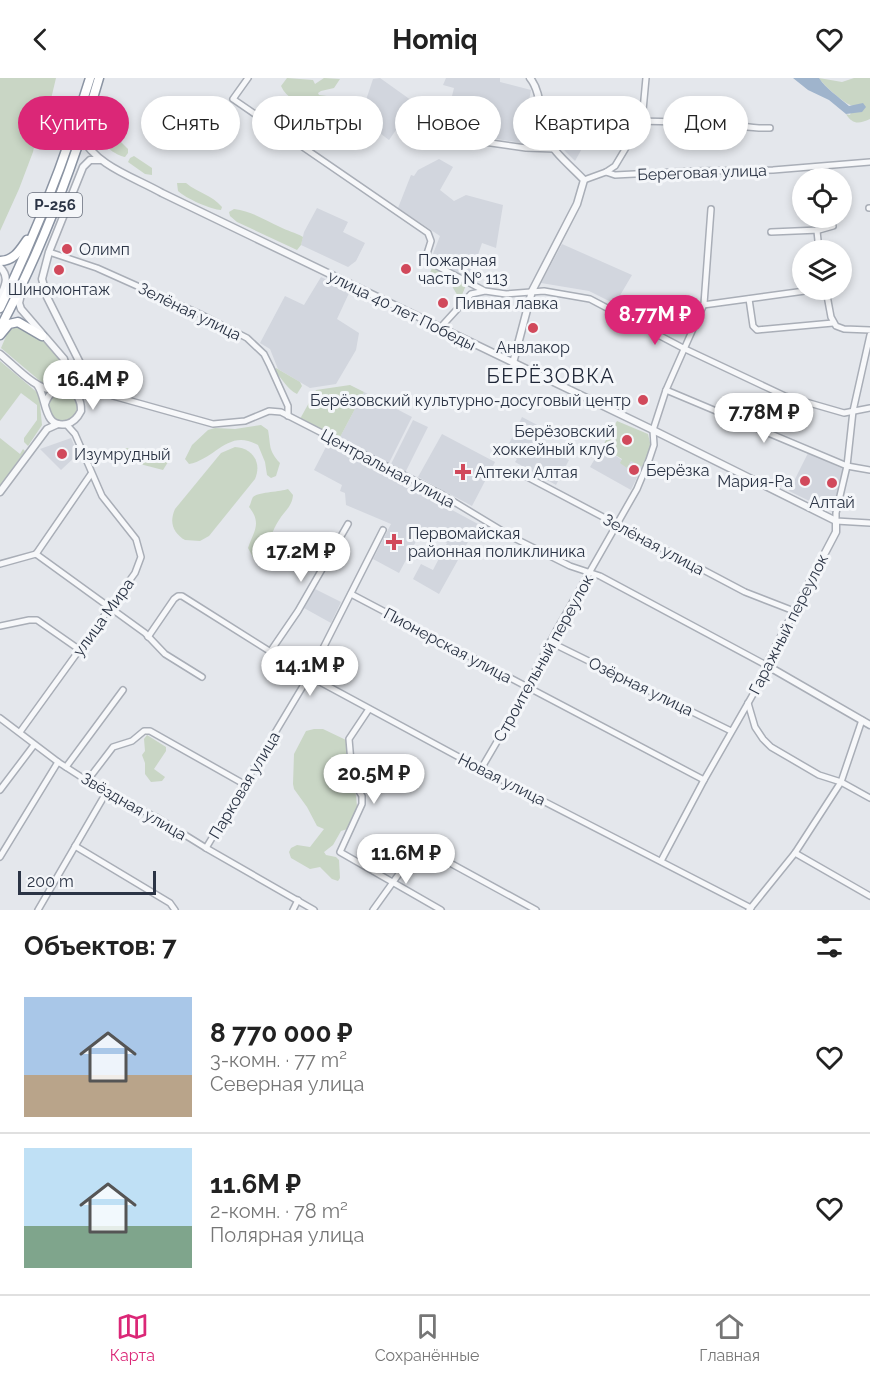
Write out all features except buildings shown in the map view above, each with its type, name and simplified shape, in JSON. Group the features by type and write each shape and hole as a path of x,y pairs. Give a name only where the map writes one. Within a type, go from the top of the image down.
{"highway":[{"name":"Р-256","path":"0,308 43,214 90,78"},
{"name":"Р-256","path":"93,96 99,78"},
{"name":"Р-256","path":"0,328 35,254 76,150"},
{"path":"0,261 10,260 19,252 43,214"},
{"path":"0,335 9,324 18,322 42,336"}],"street":[{"path":"248,78 233,99 428,234 431,241 426,257 435,265 485,291 506,294 532,291 560,292 590,299 683,348 785,396 844,413 870,408"},
{"path":"530,78 537,96"},
{"path":"644,96 646,78"},
{"path":"651,121 716,123 753,129 770,128"},
{"path":"90,150 101,160"},
{"path":"556,150 584,180"},
{"path":"584,180 615,166 625,150"},
{"path":"75,434 81,411 80,363 43,287 43,272 86,162 101,160"},
{"name":"улица 40 лет Победы","path":"101,160 171,197 836,521 870,523"},
{"name":"Береговая улица","path":"606,172 615,175 773,170 870,162"},
{"path":"513,363 532,291 577,204 584,180"},
{"name":"Строительный переулок","path":"482,769 550,642 637,489 649,460 654,445 653,430 666,390 703,305 711,209"},
{"path":"771,232 817,231 827,228"},
{"path":"817,231 818,240"},
{"name":"Зелёная улица","path":"49,252 127,280 247,338 264,354 288,406 288,416"},
{"path":"35,254 19,303 24,315 64,359 73,391 79,398"},
{"path":"0,267 6,276 0,297"},
{"path":"440,328 471,294 485,291"},
{"path":"703,305 792,293"},
{"path":"748,299 753,326 757,330 833,323 844,329 870,330"},
{"path":"828,300 833,323"},
{"name":"Гаражный переулок","path":"661,861 731,731 763,677 766,664 836,532 853,411 870,335"},
{"path":"0,354 38,386 47,390 73,391"},
{"path":"863,363 870,363"},
{"path":"45,404 50,394 63,383 68,372"},
{"path":"38,386 45,404 47,429"},
{"path":"666,390 847,466 870,470"},
{"name":"Центральная улица","path":"113,396 213,424 245,421 269,411 281,412 441,494 514,538 569,565 590,572 766,664 870,725"},
{"path":"47,416 58,424"},
{"path":"0,492 47,429 58,424 66,424 78,417"},
{"name":"улица Мира","path":"20,732 138,568 140,550 136,539 102,496 75,434 66,424"},
{"name":"Зелёная улица","path":"516,471 756,597 794,611"},
{"path":"0,564 36,554 91,474"},
{"path":"270,652 298,611 348,524"},
{"name":"Парковая улица","path":"206,848 309,676 383,530"},
{"path":"36,554 111,607 165,654 202,677"},
{"name":"Пионерская улица","path":"351,594 704,780"},
{"name":"Новая улица","path":"148,637 174,599 182,596 309,676 750,909"},
{"path":"0,626 37,620 80,650"},
{"name":"Озёрная улица","path":"550,642 731,731"},
{"path":"66,767 123,690"},
{"path":"748,703 755,727 766,743 819,775 841,782 870,798"},
{"path":"369,709 349,739 352,774 354,783 362,795 362,804 340,852 441,910"},
{"name":"Звёздная улица","path":"0,718 58,762 106,793 156,817 314,910"},
{"path":"750,909 795,853 841,782 862,720"},
{"path":"87,781 113,747 132,741 144,731 150,731 244,784"},
{"path":"1,788 34,745"},
{"path":"0,857 58,762"},
{"path":"38,910 106,793"},
{"path":"75,846 170,903 175,910"},
{"path":"373,910 419,846 536,910"},
{"path":"795,853 870,896"},
{"path":"292,910 298,900"}],"shaded area":[{"path":"380,78 405,96 395,96 395,131 389,140 383,135 383,96 367,96 373,79"},
{"path":"446,78 500,78 500,82 531,90 530,96 513,96 513,142 501,140 501,96 452,96 454,88 443,85"},
{"path":"564,150 581,150 575,161"},
{"path":"439,159 453,167 440,190 454,201 466,195 503,205 496,248 482,243 470,279 431,259 440,236 398,208 411,175 414,176 418,170"},
{"path":"317,208 348,222 343,232 365,243 356,261 348,267 301,245 304,232"},
{"path":"562,244 632,275 615,304 589,291 541,283"},
{"path":"321,277 350,291 337,319 359,333 356,350 336,384 310,388 278,369 270,349 260,343 285,296 304,305"},
{"path":"364,392 412,417 388,465 339,439"},
{"path":"522,417 545,429 538,444 569,460 556,485 515,462 517,459 505,452"},
{"path":"413,420 428,427 405,473 390,466"},
{"path":"442,434 495,462 472,506 418,477"},
{"path":"71,438 78,454 61,470 40,449"},
{"path":"328,443 478,524 439,594 413,579 421,564 433,570 447,543 422,530 399,573 373,559 391,524 346,505 345,493 340,491 342,485 314,470"},
{"path":"602,447 622,460 627,468 631,461 642,467 631,490 590,467"},
{"path":"808,453 843,469 832,512 789,491"},
{"path":"315,589 341,602 331,623 304,608"}],"green space":[{"path":"0,78 56,78 52,96 18,96 18,150 33,150 0,231"},
{"path":"287,78 313,80 315,84 324,78 340,79 334,88 318,93 327,96 289,96 281,86"},
{"path":"819,78 842,82 854,78 870,78 870,119 859,123 851,120 846,114 850,115 853,106 835,94"},
{"path":"128,150 128,153 125,157 112,151"},
{"path":"134,156 152,168 152,175 145,174 128,162"},
{"path":"177,183 186,183 209,197 222,207 221,210 205,206 186,197 178,191"},
{"path":"234,209 252,214 300,235 303,237 301,245 297,250 237,222 229,212"},
{"path":"432,268 466,285 462,295 458,296 444,278 430,283 426,282"},
{"path":"14,327 28,330 56,354 64,367 60,380 51,386 46,386 1,348 7,334"},
{"path":"0,361 39,394 42,425 28,446 24,438 37,420 37,405 21,393 0,421"},
{"path":"276,368 300,382 302,386 297,394 274,371"},
{"path":"350,385 364,392 339,439 300,419 316,390"},
{"path":"63,393 73,397 77,407 73,417 63,421 53,417 49,407 53,397"},
{"name":"Берёзовский хоккейный клуб","path":"617,421 648,434 651,447 642,467 631,461 627,468 620,463 622,459 602,447"},
{"path":"261,425 268,430 272,451 280,463 276,476 271,478 267,475 265,462 258,445 248,441 230,442 207,457 189,464 185,459 192,445 208,430"},
{"path":"0,438 20,454 23,449 25,451 0,486"},
{"path":"235,447 247,450 254,457 257,467 255,479 209,536 200,541 185,540 173,527 172,518 175,509 221,453"},
{"path":"127,448 163,457 168,462 163,470 136,463 125,464 120,460 119,453 122,449"},
{"path":"288,489 293,495 291,503 274,528 268,553 255,561 248,548 256,527 255,518 249,507 252,498 259,494"},
{"path":"323,729 346,740 348,746 346,754 353,766 352,786 355,788 358,815 351,828 341,831 333,845 324,852 339,860 340,878 338,881 332,879 320,867 310,869 291,858 289,852 297,845 310,847 324,829 317,826 293,784 294,754 306,731"},
{"path":"147,735 166,747 166,751 154,769 165,777 162,781 151,782 145,774 142,755 145,751 144,739"}],"water":[{"path":"793,78 819,78 849,106 863,103 866,107 862,112 846,114 829,100 808,90"}],"place":[{"name":"Олимп","path":"67,249"},
{"name":"Пожарная часть № 113","path":"406,269"},
{"name":"Шиномонтаж","path":"59,270"},
{"name":"Пивная лавка","path":"443,303"},
{"name":"Анвлакор","path":"533,328"},
{"name":"Берёзовский культурно-досуговый центр","path":"643,400"},
{"name":"Берёзовский хоккейный клуб","path":"627,440"},
{"name":"Изумрудный","path":"62,454"},
{"name":"Берёзка","path":"634,470"},
{"name":"Аптеки Алтая","path":"463,472"},
{"name":"Мария-Ра","path":"805,481"},
{"name":"Алтай","path":"832,483"},
{"name":"Первомайская районная поликлиника","path":"394,542"}],"district":[{"name":"БЕРЁЗОВКА","path":"551,376"}]}
